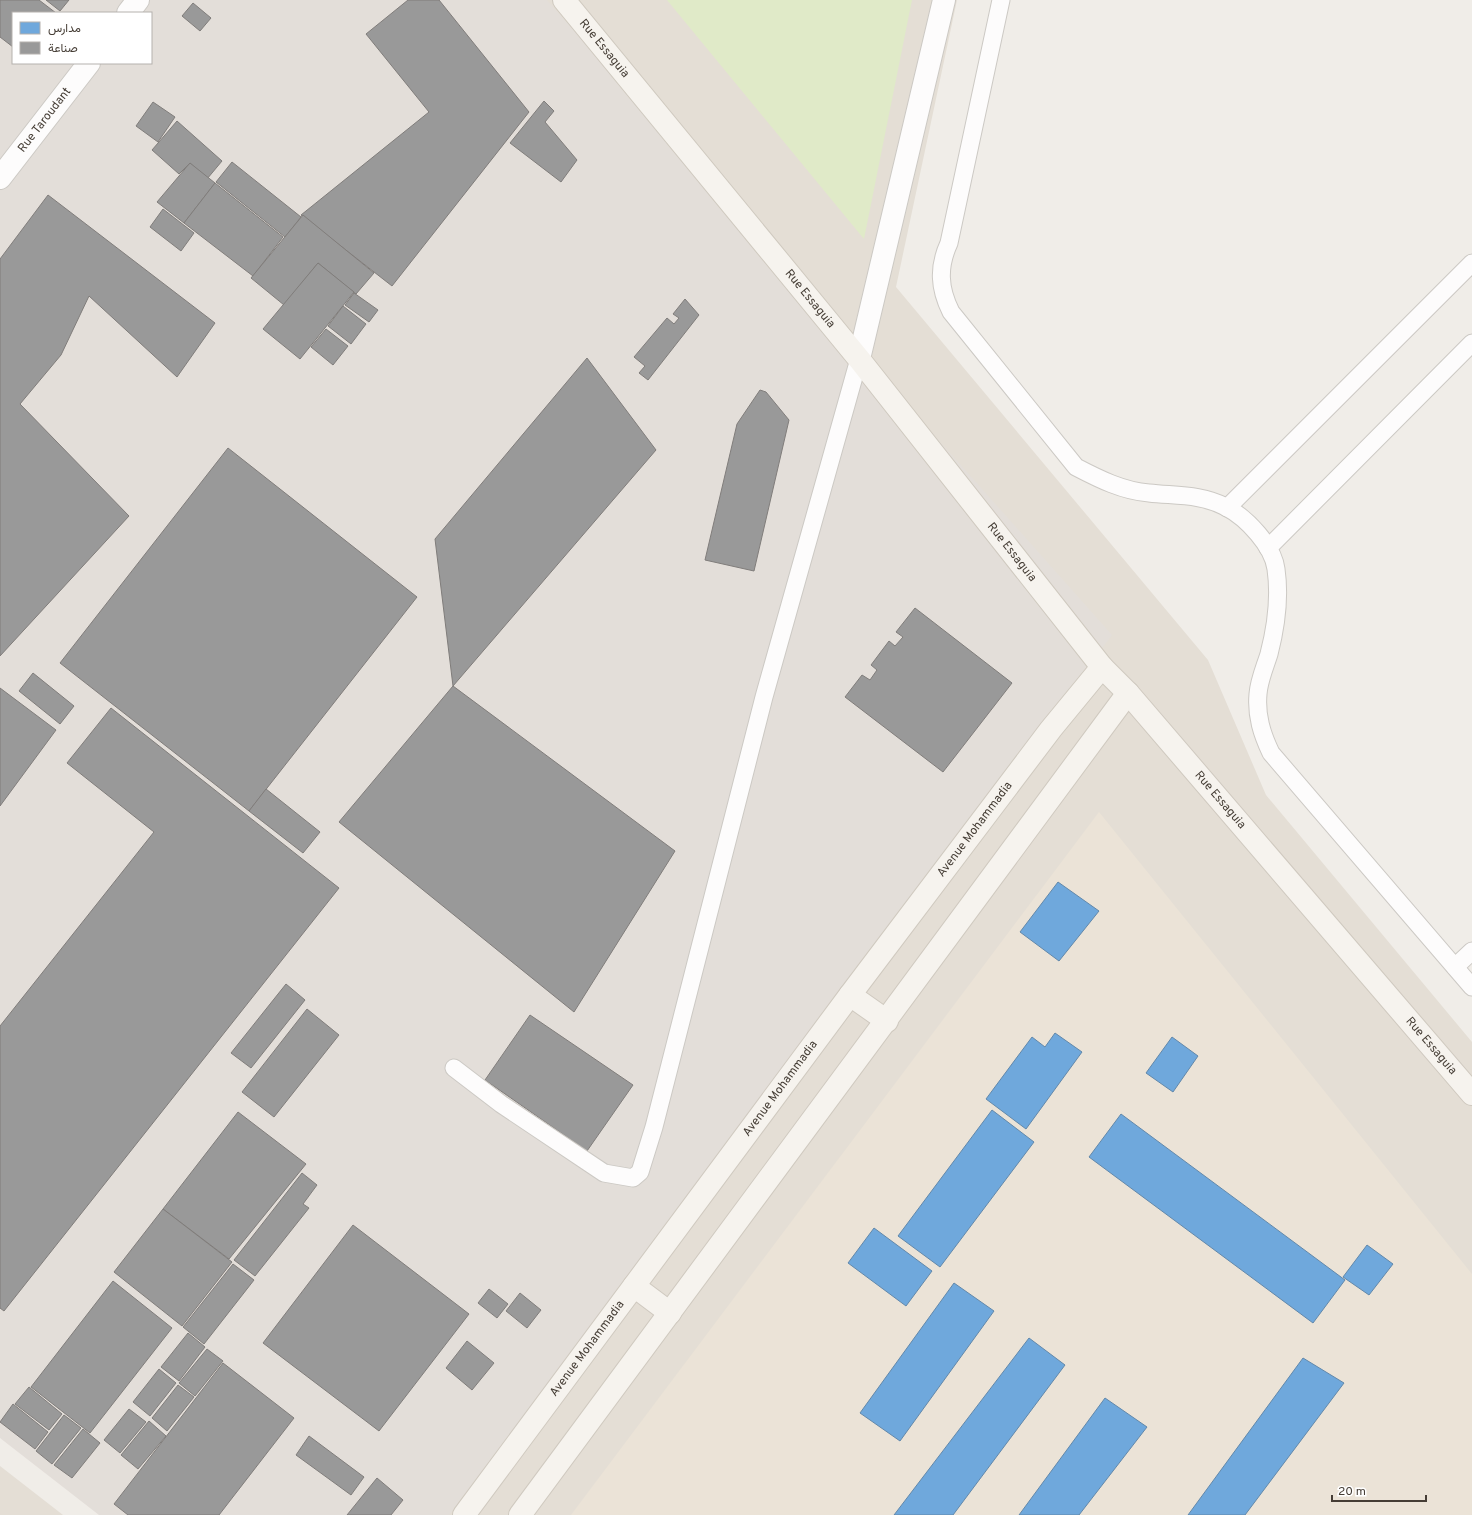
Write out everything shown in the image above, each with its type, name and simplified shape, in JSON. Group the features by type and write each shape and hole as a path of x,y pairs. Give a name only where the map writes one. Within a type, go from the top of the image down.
{"street":[{"path":"129,12 138,0"},
{"name":"Rue Essaguia","path":"564,0 859,358 1102,667 1128,693 1472,1094"},
{"path":"859,358 944,0"},
{"name":"Rue Taroudant","path":"0,178 88,64"},
{"name":"Avenue Mohammadia","path":"464,1515 850,995 1051,729 1102,667"},
{"path":"520,1515 887,1021 1128,693"},
{"path":"850,995 887,1021"},
{"path":"634,1286 670,1313"}],"lane":[{"path":"1001,0 949,243 943,257 941,286 944,299 951,312 1076,466 1099,479 1122,488 1149,493 1193,496 1211,500 1242,518 1255,530 1268,548 1276,568 1277,600 1274,632 1260,678 1258,694 1260,724 1264,739 1271,753 1472,987"},
{"path":"1227,508 1472,263"},
{"path":"1268,548 1472,343"},
{"path":"454,1068 501,1104 604,1173 633,1178 640,1172 654,1127 764,697 859,358"},
{"path":"1455,967 1472,950"}],"shaded area":[{"path":"0,0 547,0 1112,635 449,1515 99,1515 0,1438"},
{"path":"520,0 957,0 896,287 1208,660 1266,795 1472,1042 1472,1515 420,1515"},
{"path":"1099,812 1472,1274 1472,1515 571,1515"},
{"path":"0,1466 63,1515 0,1515"}],"green space":[{"path":"667,0 912,0 864,239"}],"building: مدارس":[{"path":"1058,882 1099,911 1059,961 1020,932"},
{"path":"1055,1033 1082,1052 1026,1129 986,1099 1032,1037 1045,1047"},
{"path":"1172,1037 1198,1056 1173,1092 1146,1073"},
{"path":"992,1110 1034,1142 940,1267 898,1236"},
{"path":"1121,1114 1345,1280 1313,1323 1089,1157"},
{"path":"874,1228 932,1271 906,1306 848,1263"},
{"path":"1367,1245 1393,1264 1369,1295 1343,1277"},
{"path":"954,1283 994,1311 900,1441 860,1413"},
{"path":"1029,1338 1065,1365 953,1515 894,1515"},
{"path":"1303,1358 1344,1383 1245,1515 1188,1515"},
{"path":"1105,1398 1147,1427 1079,1515 1019,1515"}],"building: صناعة":[{"path":"0,0 39,0 55,12 12,12 12,46 0,37"},
{"path":"46,0 69,0 60,11"},
{"path":"408,0 439,0 529,112 392,286 301,215 429,112 366,34"},
{"path":"193,3 211,18 200,31 182,16"},
{"path":"544,101 554,111 545,122 577,160 561,182 510,143"},
{"path":"153,102 175,117 158,142 136,126"},
{"path":"177,121 222,161 207,179 190,163 179,174 152,150"},
{"path":"232,162 301,217 285,237 216,182"},
{"path":"190,163 215,183 184,223 157,202"},
{"path":"215,183 283,237 253,276 184,223"},
{"path":"48,195 215,323 177,377 89,296 61,355 20,404 129,516 0,656 0,259"},
{"path":"163,209 194,233 181,251 150,227"},
{"path":"303,215 374,273 356,294 318,263 284,305 251,278"},
{"path":"318,263 354,292 300,359 263,329"},
{"path":"354,293 378,310 369,322 345,305"},
{"path":"685,299 699,315 648,380 639,373 645,366 634,357 667,318 674,324 679,318 673,314"},
{"path":"343,306 366,324 351,344 328,326"},
{"path":"326,329 348,346 333,365 311,347"},
{"path":"587,358 656,450 453,686 435,539"},
{"path":"760,390 766,392 789,420 754,571 705,560 737,424"},
{"path":"228,448 417,597 249,811 60,663"},
{"path":"915,608 1012,683 943,772 845,697 862,675 870,680 877,670 871,665 889,641 895,646 903,637 896,632"},
{"path":"33,673 74,706 60,724 19,691"},
{"path":"453,686 675,851 574,1012 339,822"},
{"path":"0,688 56,730 0,806"},
{"path":"111,708 339,888 4,1311 0,1308 0,1026 154,832 67,763"},
{"path":"266,789 320,832 303,853 249,811"},
{"path":"286,984 305,1000 251,1068 231,1053"},
{"path":"307,1009 339,1035 274,1117 242,1092"},
{"path":"530,1015 633,1085 587,1151 485,1080"},
{"path":"238,1112 306,1164 229,1259 163,1209"},
{"path":"302,1173 317,1185 303,1204 309,1208 255,1276 234,1260"},
{"path":"163,1209 232,1262 182,1326 114,1272"},
{"path":"353,1225 469,1314 379,1431 263,1343"},
{"path":"233,1264 254,1280 204,1344 183,1327"},
{"path":"113,1281 172,1328 90,1433 31,1387"},
{"path":"489,1289 508,1304 497,1318 478,1303"},
{"path":"520,1293 541,1310 527,1328 506,1311"},
{"path":"188,1333 205,1347 179,1381 161,1367"},
{"path":"467,1341 494,1363 472,1390 446,1368"},
{"path":"207,1349 223,1361 195,1396 179,1383"},
{"path":"223,1363 294,1418 219,1515 128,1515 114,1504"},
{"path":"159,1369 176,1383 150,1416 133,1402"},
{"path":"178,1385 194,1397 167,1431 152,1418"},
{"path":"29,1387 62,1414 49,1430 15,1404"},
{"path":"13,1404 48,1432 35,1449 0,1422"},
{"path":"129,1409 146,1422 120,1453 104,1440"},
{"path":"64,1415 81,1428 52,1464 36,1451"},
{"path":"149,1421 166,1436 138,1469 121,1455"},
{"path":"83,1429 100,1443 72,1478 54,1465"},
{"path":"309,1436 364,1477 351,1495 296,1455"},
{"path":"377,1478 403,1500 391,1515 347,1515"}]}
